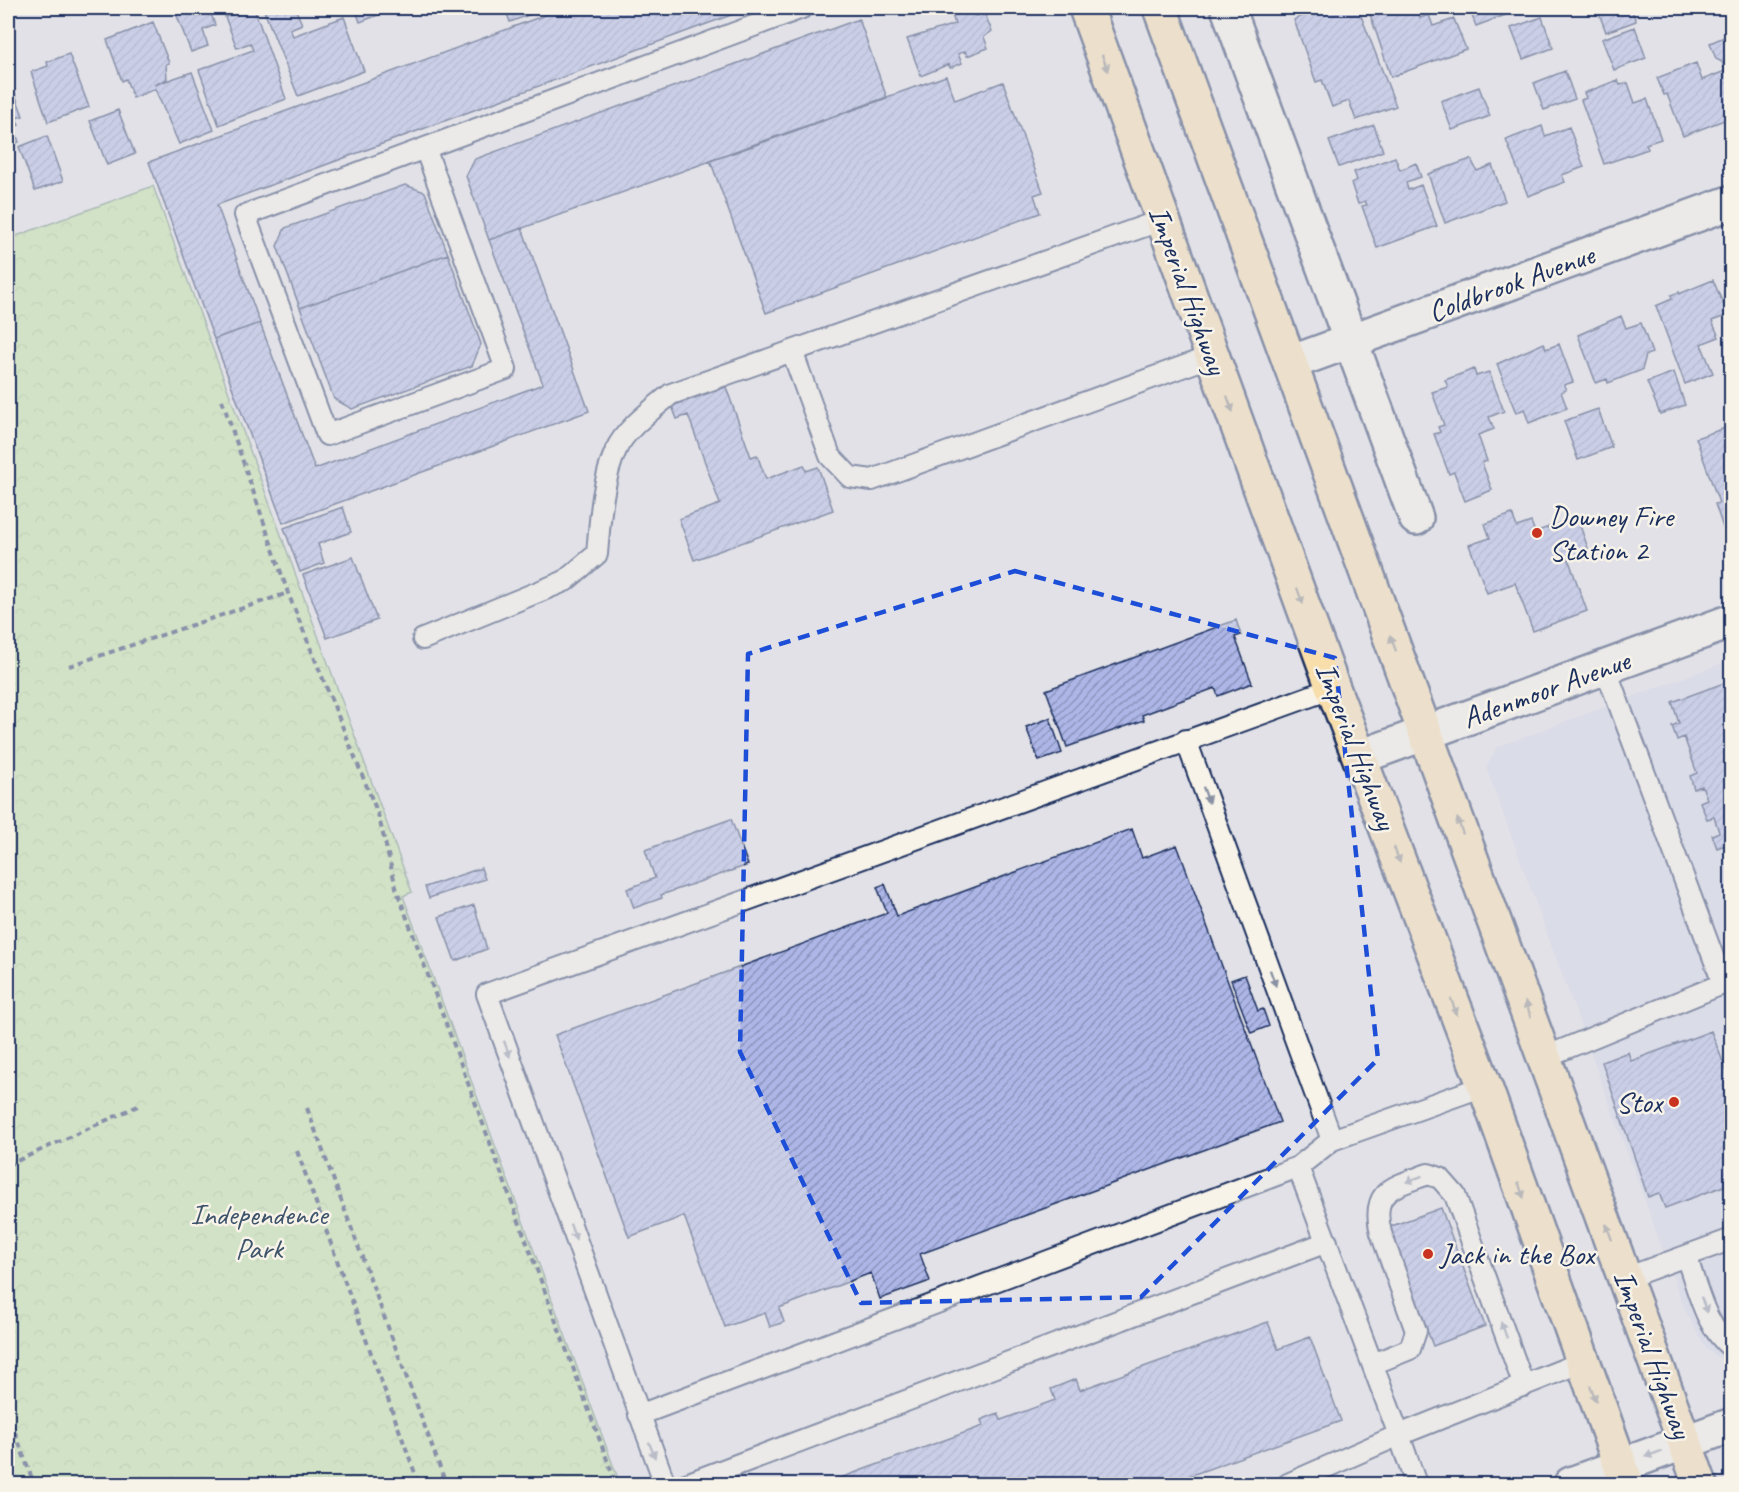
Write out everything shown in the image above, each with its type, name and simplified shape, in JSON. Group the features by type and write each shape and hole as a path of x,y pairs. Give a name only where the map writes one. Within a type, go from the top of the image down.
{"main road":[{"name":"Imperial Highway","path":"1086,8 1333,688 1484,1086 1624,1475"},
{"name":"Imperial Highway","path":"1160,8 1700,1485"}],"street":[{"path":"1228,8 1416,518"},
{"name":"Coldbrook Avenue","path":"1290,363 1731,202"},
{"name":"Adenmoor Avenue","path":"1360,757 1731,621"},
{"path":"1571,1485 1624,1475 1685,1442 1731,1425"}],"lane":[{"path":"425,148 506,369 327,435 245,215 425,148 802,8"},
{"path":"423,639 565,581 597,554 602,503 616,448 644,416 671,394 1162,220"},
{"path":"792,351 830,456 850,477 872,480 1212,357"},
{"path":"1545,1057 1729,984 1605,667"},
{"path":"665,1485 488,994 1333,688"},
{"path":"1186,740 1332,1140"},
{"path":"639,1415 1298,1167 1332,1140 1484,1086"},
{"path":"1298,1167 1416,1485"},
{"path":"1373,1364 1410,1349 1416,1331 1381,1233 1380,1202 1388,1189 1428,1174 1440,1178 1455,1195 1524,1386"},
{"path":"1626,1278 1731,1239"},
{"path":"686,1485 1327,1242"},
{"path":"1686,1256 1713,1327 1722,1341 1731,1348"},
{"path":"1288,1485 1399,1435 1582,1362"}],"path":[{"path":"222,400 288,593 378,813 397,891 616,1485"},
{"path":"69,666 288,593"},
{"path":"8,1165 140,1105"},
{"path":"307,1108 446,1485"},
{"path":"297,1151 419,1485"},
{"path":"8,1413 34,1485"}],"highlighted area":[{"path":"1015,571 1335,658 1378,1059 1141,1297 861,1303 740,1052 748,654"}],"shaded area":[{"path":"1731,660 1731,1363 1725,1362 1706,1349 1684,1308 1486,767 1497,747"}],"green space":[{"name":"Independence Park","path":"153,186 412,892 403,896 620,1484 19,1484 8,1454 8,239"}],"building":[{"path":"174,8 209,8 215,25 203,30 208,46 191,52"},
{"path":"254,8 286,99 219,125 199,70 253,50 250,43 237,48 225,17"},
{"path":"263,8 295,8 302,24 290,29 293,36 344,17 364,71 298,96"},
{"path":"355,8 387,8 389,11 360,22"},
{"path":"505,8 544,8 545,9 510,22"},
{"path":"564,8 750,8 217,205 260,323 214,339 149,162"},
{"path":"971,8 976,16 983,13 985,15 992,31 984,37 988,48 967,56 965,51 958,54 962,63 950,68 949,64 921,76 907,39 955,24 952,15"},
{"path":"1319,8 1358,8 1396,106 1356,120 1349,101 1332,107 1322,80 1316,82 1294,20"},
{"path":"1368,8 1432,8 1419,13 1420,18 1429,15 1433,26 1454,19 1466,49 1391,77"},
{"path":"1469,8 1505,8 1508,14 1476,26"},
{"path":"1597,8 1631,8 1636,21 1606,32"},
{"path":"1542,17 1553,48 1523,59 1511,28"},
{"path":"859,19 887,98 489,240 466,176 475,159"},
{"path":"153,22 169,63 166,64 167,79 154,85 192,72 214,130 179,144 155,89 133,98 126,79 122,81 107,40"},
{"path":"1635,27 1646,58 1614,70 1602,39"},
{"path":"1729,35 1732,42 1732,117 1683,136 1667,94 1664,95 1657,78 1696,63 1702,80 1725,71 1722,62 1716,59 1710,43"},
{"path":"69,54 89,107 48,122 31,72 48,66 47,62"},
{"path":"1565,71 1575,99 1544,110 1534,83"},
{"path":"946,76 955,100 1003,82 1043,192 1034,195 1040,213 766,313 710,160"},
{"path":"10,80 23,116 16,118 19,125 14,127 19,142 8,146 8,81"},
{"path":"1618,80 1620,85 1628,83 1635,103 1647,99 1661,139 1646,144 1648,149 1604,164 1581,100 1586,98 1584,93"},
{"path":"1479,87 1490,116 1452,130 1441,101"},
{"path":"118,110 135,154 107,165 90,121"},
{"path":"1374,125 1383,151 1339,167 1329,141"},
{"path":"1542,126 1545,136 1569,127 1584,167 1562,175 1565,182 1528,196 1506,140"},
{"path":"47,136 63,181 35,191 19,147"},
{"path":"1395,157 1400,170 1416,163 1421,177 1406,182 1408,190 1421,185 1437,226 1377,248 1362,206 1367,205 1365,201 1358,204 1351,183 1357,180 1354,172"},
{"path":"1471,159 1477,171 1492,165 1505,201 1445,223 1428,174"},
{"path":"405,185 425,192 448,254 300,308 277,246 285,228"},
{"path":"522,228 589,411 283,523 214,339 260,323 315,469 543,384 489,240"},
{"path":"448,254 481,344 472,366 352,409 334,399 300,308"},
{"path":"1713,280 1728,315 1712,321 1719,337 1701,344 1713,373 1685,384 1656,306 1672,299 1671,295"},
{"path":"1621,316 1626,328 1641,323 1652,353 1646,355 1642,370 1608,383 1607,379 1596,383 1578,335"},
{"path":"1544,343 1546,349 1559,344 1573,382 1564,385 1566,390 1561,392 1567,408 1529,423 1524,409 1516,413 1497,364"},
{"path":"1474,369 1476,376 1489,372 1504,411 1489,417 1494,429 1478,435 1487,461 1482,463 1492,490 1465,501 1454,472 1449,474 1434,434 1440,432 1438,427 1444,425 1432,392 1448,387 1445,380"},
{"path":"1674,372 1685,405 1660,414 1647,382"},
{"path":"726,387 751,457 757,455 766,479 804,465 806,471 818,467 833,510 694,560 679,519 720,504 688,415 677,419 672,406"},
{"path":"1598,409 1612,447 1578,460 1564,421"},
{"path":"1732,426 1731,551 1715,504 1719,503 1696,438"},
{"path":"343,507 351,532 318,544 324,563 300,572 284,528"},
{"path":"1512,514 1517,527 1531,522 1535,532 1577,517 1589,551 1568,558 1587,611 1533,631 1515,583 1487,593 1469,545 1490,538 1485,524"},
{"path":"353,557 377,620 327,638 303,575"},
{"path":"1236,620 1241,635 1235,637 1252,683 1218,696 1215,688 1142,715 1144,720 1067,747 1046,690"},
{"path":"1732,680 1732,864 1725,845 1717,848 1712,835 1719,832 1714,817 1707,819 1700,802 1707,799 1702,786 1694,789 1690,776 1697,773 1684,737 1677,740 1672,726 1679,723 1672,702"},
{"path":"1050,718 1062,753 1039,761 1026,727"},
{"path":"731,819 748,865 661,895 662,898 634,908 627,889 655,878 645,850"},
{"path":"1132,829 1142,858 1177,845 1280,1122 920,1254 930,1281 880,1299 871,1273 779,1308 784,1322 770,1327 765,1313 725,1327 684,1216 629,1237 555,1035 887,913 877,887 885,884 897,916"},
{"path":"481,868 485,879 429,898 425,887"},
{"path":"474,905 487,949 455,961 439,917"},
{"path":"1245,975 1258,1011 1263,1009 1269,1026 1251,1033 1231,980"},
{"name":"Stox","path":"1711,1031 1732,1085 1732,1183 1665,1208 1659,1193 1648,1197 1602,1062 1628,1052 1631,1061"},
{"name":"Jack in the Box","path":"1441,1208 1485,1326 1433,1346 1415,1299 1407,1302 1401,1284 1409,1281 1389,1227"},
{"path":"1268,1322 1278,1349 1310,1337 1341,1421 1167,1484 824,1484 983,1426 981,1420 998,1413 1001,1420 1055,1400 1051,1389 1076,1379 1080,1390"}],"place":[{"name":"Downey Fire Station 2","path":"1537,533"},
{"name":"Stox","path":"1674,1102"},
{"name":"Jack in the Box","path":"1428,1254"}]}
